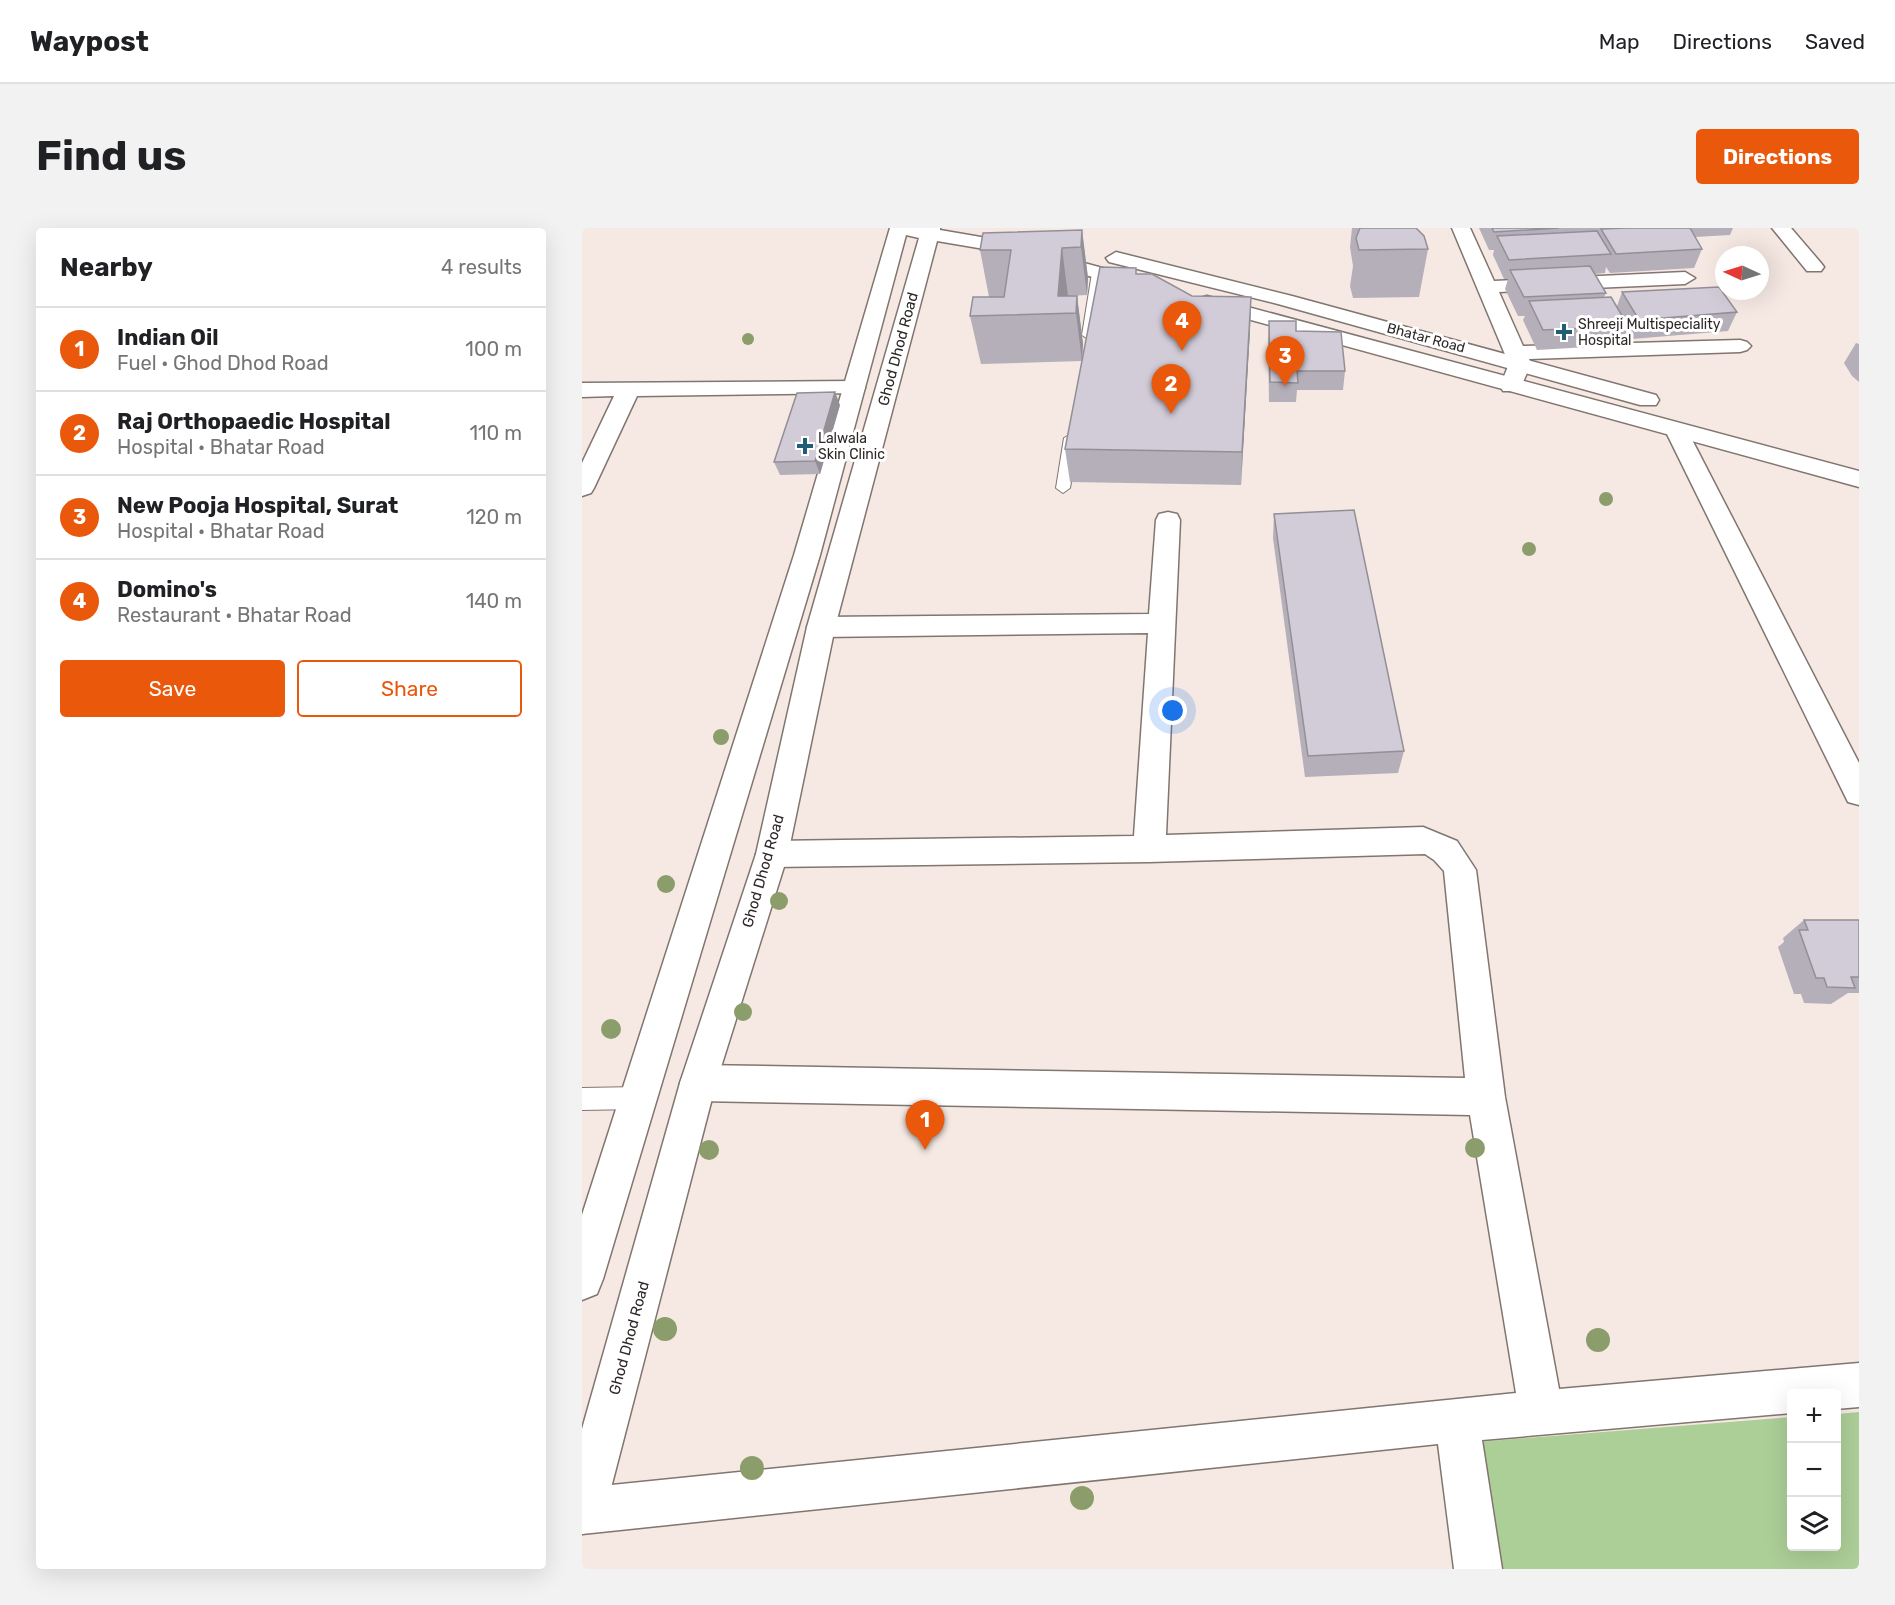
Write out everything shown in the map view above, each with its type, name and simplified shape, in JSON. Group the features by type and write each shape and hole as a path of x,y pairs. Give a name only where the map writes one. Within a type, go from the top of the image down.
{"street":[{"path":"1461,228 1518,358 1510,386"},
{"path":"1780,228 1814,267"},
{"path":"582,1279 807,555 854,388 915,229 998,233 1098,273 1510,386 1859,478"},
{"name":"Ghod Dhod Road","path":"582,1511 698,1083 772,854 821,627 921,265 915,229"},
{"path":"921,265 998,233"},
{"name":"Bhatar Road","path":"998,233 1285,300 1518,358 1668,405"},
{"path":"1487,287 1685,278"},
{"path":"1518,358 1740,346"},
{"path":"582,390 854,388"},
{"path":"582,488 629,389"},
{"path":"1676,430 1859,793"},
{"path":"1149,849 1168,520"},
{"path":"821,627 1162,623"},
{"path":"772,854 1149,849 1423,840 1441,845 1453,856 1460,870 1486,1097 1541,1412"},
{"path":"698,1083 1486,1097"},
{"path":"582,1511 1457,1420 1859,1385"},
{"path":"1457,1420 1478,1569"}],"lane":[{"path":"1085,352 1098,273"},
{"path":"1064,488 1074,420"},
{"path":"582,1100 638,1098"}],"green space":[{"path":"1859,1412 1859,1569 1496,1569 1477,1442 1787,1417 1787,1551 1841,1551 1841,1414"}],"building":[{"path":"1360,228 1416,228 1424,236 1428,249 1359,250 1356,238"},
{"path":"1492,228 1559,228 1494,232"},
{"path":"1690,228 1702,249 1616,254 1601,229"},
{"path":"1082,230 1081,247 1062,248 1058,296 1077,296 1076,313 970,316 973,297 1004,297 1011,250 980,250 983,233"},
{"path":"1597,231 1611,254 1509,260 1497,236"},
{"path":"1590,266 1606,293 1524,297 1510,270"},
{"path":"1100,267 1136,268 1136,274 1152,274 1192,296 1251,297 1242,452 1065,449"},
{"path":"1715,287 1715,300 1728,300 1737,312 1639,320 1622,292"},
{"path":"1611,297 1628,326 1543,330 1529,301"},
{"path":"1269,321 1296,321 1296,331 1341,332 1345,371 1297,371 1298,383 1270,382"},
{"path":"835,392 815,461 774,462 797,393"},
{"path":"1354,510 1404,751 1308,756 1274,514"},
{"path":"1804,920 1859,920 1859,977 1851,977 1855,988 1827,987 1824,978 1816,978 1799,930 1808,930"}],"place":[{"name":"Shreeji Multispeciality Hospital","path":"1564,332"},
{"name":"Domino's","path":"1182,351"},
{"name":"New Pooja Hospital, Surat","path":"1285,386"},
{"name":"Raj Orthopaedic Hospital","path":"1171,414"},
{"name":"Lalwala Skin Clinic","path":"805,446"},
{"name":"Indian Oil","path":"925,1150"}]}
